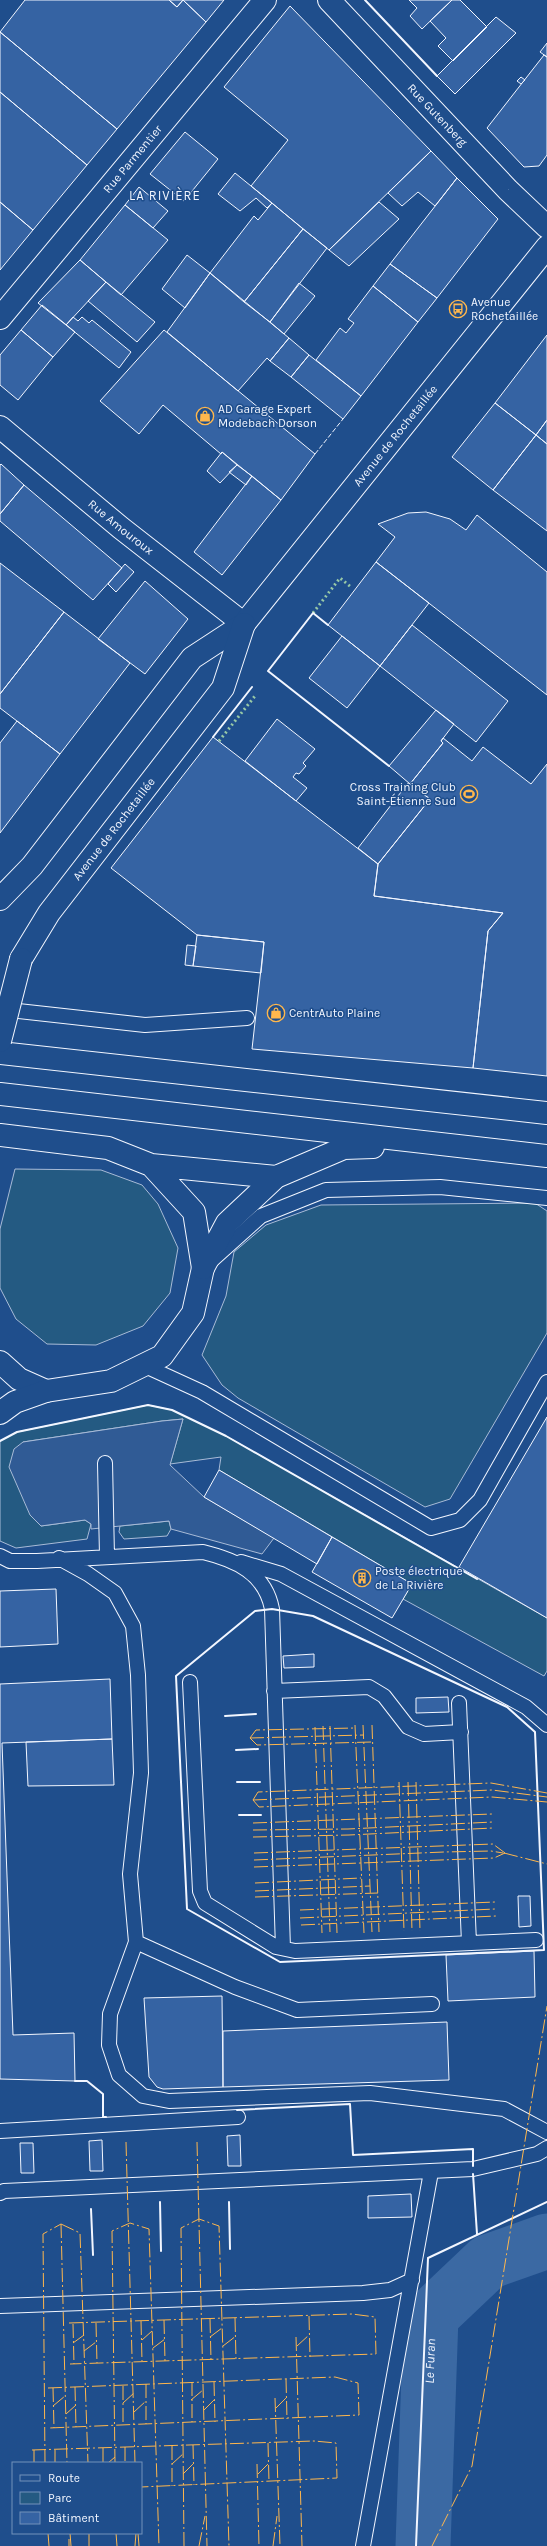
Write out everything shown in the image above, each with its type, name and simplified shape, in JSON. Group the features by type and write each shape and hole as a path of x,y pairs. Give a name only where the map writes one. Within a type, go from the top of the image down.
{"main road":[{"name":"Rue Parmentier","path":"0,318 265,0"},
{"name":"Rue Gutenberg","path":"329,0 508,190 547,227"},
{"name":"Avenue de Rochetaillée","path":"0,898 32,866 192,658 244,624 547,247"},
{"name":"Rue Amouroux","path":"0,427 139,543 244,624"},
{"name":"Avenue de Rochetaillée","path":"0,1041 21,959 49,913 223,688 244,624"},
{"path":"0,1053 547,1113"},
{"path":"0,1094 547,1156"},
{"path":"0,1135 108,1148 151,1166 276,1176"},
{"path":"0,1413 14,1402 46,1391 111,1381 162,1356 193,1313 203,1268 227,1223 276,1176 344,1148 451,1145"},
{"path":"151,1166 194,1212 203,1268"},
{"path":"0,1362 19,1379 46,1391"}],"lane":[{"path":"0,1009 145,1026 247,1018"},
{"path":"203,1268 261,1216 326,1190 440,1187 547,1198"},
{"path":"143,1365 202,1392 430,1528 460,1520 480,1500 547,1382"},
{"path":"105,1463 107,1556"},
{"path":"0,1556 10,1561 203,1552 227,1557 281,1574 526,1707 547,1725"},
{"path":"227,1557 246,1569 265,1586 270,1600 283,1948"},
{"path":"60,1558 88,1574 115,1593 133,1626 138,1675 141,1773 130,1874 136,1942 110,2014 109,2045 119,2075 143,2096 169,2101 370,2093 504,2109 547,2132"},
{"path":"190,1682 200,1891 205,1902 276,1947 295,1951 536,1940"},
{"path":"274,1691 369,1687 384,1696 408,1726 424,1734 461,1732"},
{"path":"459,1703 469,1943"},
{"path":"136,1942 235,1988 297,2010 432,2004"},
{"path":"0,2131 238,2117"},
{"path":"0,2193 20,2190 473,2169 536,2154 547,2148"},
{"path":"363,2546 431,2172"},
{"path":"0,2306 363,2293 390,2290 412,2280"}],"green space":[{"path":"15,1169 101,1170 142,1185 158,1204 178,1248 170,1293 143,1326 96,1345 47,1344 16,1319 0,1288 0,1229"},
{"path":"535,1203 547,1211 547,1333 450,1499 425,1507 238,1398 222,1385 202,1355 226,1296 234,1252 266,1225 321,1205"},
{"path":"148,1405 172,1410 226,1436 547,1618 547,1671 544,1676 403,1599 412,1584 219,1470 221,1457 170,1464 183,1419 23,1442 41,1526 85,1520 91,1524 87,1539 16,1548 0,1541 0,1441 17,1432"},
{"path":"169,1521 171,1529 167,1536 124,1539 119,1532 120,1526"}],"shaded area":[{"path":"183,1419 170,1465 204,1497 274,1538 262,1554 171,1529 169,1521 91,1529 91,1524 85,1520 41,1526 30,1515 9,1467 14,1449 23,1442"}],"building":[{"path":"25,0 169,0 177,7 183,0 206,22 117,129 0,32"},
{"path":"169,0 183,0 177,7"},
{"path":"183,0 224,0 206,22"},
{"path":"409,0 452,0 422,29 410,16 417,8"},
{"path":"452,0 460,0 487,27 453,61 438,46 446,38 430,21"},
{"path":"290,6 431,151 329,250 251,186 288,140 224,87"},
{"path":"496,17 516,33 455,94 437,76"},
{"path":"0,32 117,129 87,165 0,92"},
{"path":"547,43 547,57 540,52"},
{"path":"544,55 547,57 547,155 539,166 524,167 487,128"},
{"path":"521,77 525,80 521,84 517,81"},
{"path":"0,92 87,165 33,230 0,202"},
{"path":"185,132 218,159 184,201 150,174"},
{"path":"431,151 457,178 435,206 418,192 402,206 388,193"},
{"path":"235,173 272,203 267,208 256,198 240,211 218,194"},
{"path":"457,178 498,219 437,298 390,264"},
{"path":"139,187 168,211 153,228 125,205"},
{"path":"0,202 33,230 0,270"},
{"path":"379,202 399,219 349,266 329,250"},
{"path":"272,203 303,229 244,302 210,273 254,216 258,220"},
{"path":"125,205 168,240 121,295 80,260"},
{"path":"303,229 327,248 270,322 244,302"},
{"path":"187,255 210,273 185,308 162,289"},
{"path":"80,260 106,282 66,325 38,303"},
{"path":"390,264 437,298 418,322 373,286"},
{"path":"210,273 289,338 270,361 267,358 238,391 167,332"},
{"path":"106,282 155,322 137,342 88,301"},
{"path":"299,283 315,296 284,334 270,322"},
{"path":"373,286 418,322 361,396 316,360 340,328 346,333 354,323 348,319"},
{"path":"42,305 75,332 53,357 21,330"},
{"path":"73,317 78,321 82,317 89,323 92,320 131,352 119,368 66,325"},
{"path":"21,330 53,357 18,400 0,385 0,355"},
{"path":"164,330 315,454 281,500 222,452 221,454 163,405 139,434 100,401"},
{"path":"547,335 547,420 536,435 495,403"},
{"path":"289,338 309,355 291,377 270,361"},
{"path":"309,355 361,396 343,419 291,377"},
{"path":"495,403 536,435 493,490 452,457"},
{"path":"547,420 547,444 536,435"},
{"path":"536,435 547,444 547,531 493,490"},
{"path":"222,452 237,465 220,483 207,471"},
{"path":"1,464 24,485 0,514 0,465"},
{"path":"237,465 252,476 246,485 229,472"},
{"path":"252,476 281,500 222,575 194,552"},
{"path":"24,485 122,568 93,600 0,521 0,514"},
{"path":"426,512 450,519 466,530 477,515 547,572 547,695 376,562 395,537 378,524 408,513"},
{"path":"376,562 429,603 380,666 328,625"},
{"path":"0,563 64,612 0,694"},
{"path":"125,564 134,572 116,592 108,584"},
{"path":"145,581 188,619 145,674 98,639"},
{"path":"64,612 130,663 60,754 0,708 0,694"},
{"path":"412,625 508,701 476,742 380,666"},
{"path":"342,636 380,666 347,708 309,678"},
{"path":"436,710 454,724 441,741 443,743 410,784 389,766"},
{"path":"277,719 315,749 303,763 306,766 299,774 296,773 293,777 307,788 296,801 245,761"},
{"path":"17,721 60,754 0,833 0,743"},
{"path":"213,737 378,864 374,896 503,913 488,931 473,1068 252,1049 264,942 197,935 111,868"},
{"path":"443,738 472,761 483,747 531,784 547,764 547,1076 473,1068 488,931 503,913 374,896 378,864 430,799 410,784 443,743 441,741"},
{"path":"408,783 430,799 378,864 358,848"},
{"path":"197,935 264,942 261,973 193,966"},
{"path":"187,945 196,946 193,966 185,965"},
{"path":"547,1417 547,1618 459,1567"},
{"path":"219,1470 332,1537 317,1564 204,1497"},
{"name":"Poste électrique de La Rivière","path":"332,1537 412,1584 392,1618 312,1572"},
{"path":"56,1589 58,1644 0,1647 0,1591"},
{"path":"314,1654 314,1667 284,1668 283,1656"},
{"path":"110,1679 112,1739 2,1743 13,2035 74,2033 75,2081 0,2079 0,1684"},
{"path":"448,1697 449,1712 416,1713 416,1698"},
{"path":"112,1739 114,1785 28,1786 26,1742"},
{"path":"518,1896 530,1896 531,1926 519,1927"},
{"path":"534,1951 535,1997 448,2001 446,1955"},
{"path":"222,1996 223,2087 163,2089 157,2087 149,2077 144,1998"},
{"path":"447,2022 449,2080 223,2087 223,2031"},
{"path":"240,2135 241,2166 228,2166 227,2136"},
{"path":"102,2140 103,2171 90,2171 89,2141"},
{"path":"20,2143 33,2143 34,2173 21,2173"},
{"path":"411,2194 412,2217 368,2218 368,2196"}],"waterway":[{"name":"Le Furan","path":"423,2546 431,2316 488,2262 547,2241"}],"hedge":[{"path":"313,613 340,578 351,587"},
{"path":"219,741 255,696"}],"fence":[{"path":"315,454 343,419"}],"wall":[{"path":"365,0 437,76"},
{"path":"328,625 313,613 268,671 389,766"},
{"path":"213,737 252,687"},
{"path":"0,1441 17,1432 148,1405 172,1410 226,1436 477,1579"},
{"path":"272,1609 313,1616 507,1707 535,1732 544,1950 280,1962 187,1909 176,1676 255,1611 272,1609"},
{"path":"225,1716 256,1714"},
{"path":"236,1750 258,1749"},
{"path":"237,1782 260,1782"},
{"path":"239,1815 261,1815"},
{"path":"75,2081 87,2081 103,2094 103,2117 106,2117"},
{"path":"237,2110 350,2104 353,2155 473,2149 473,2166"},
{"path":"473,2174 477,2234"},
{"path":"160,2202 161,2251"},
{"path":"229,2202 230,2249"},
{"path":"416,2546 428,2258 547,2202"},
{"path":"91,2209 93,2255"}],"power":[{"path":"355,1725 364,1933"},
{"path":"363,1725 372,1932"},
{"path":"372,1725 379,1932"},
{"path":"323,1726 330,1932"},
{"path":"330,1726 337,1933"},
{"path":"315,1727 322,1933"},
{"path":"250,1738 256,1730 355,1728"},
{"path":"250,1738 364,1735"},
{"path":"250,1738 257,1745 372,1742"},
{"path":"399,1782 404,1931"},
{"path":"408,1782 412,1931"},
{"path":"416,1782 420,1931"},
{"path":"253,1800 258,1792 491,1783 547,1793"},
{"path":"253,1800 492,1790 547,1797"},
{"path":"253,1800 259,1807 492,1797 547,1802"},
{"path":"253,1823 492,1814"},
{"path":"253,1830 348,1829 493,1822"},
{"path":"253,1837 349,1835 493,1828"},
{"path":"254,1853 493,1844 505,1853"},
{"path":"254,1860 444,1852 491,1851 503,1853"},
{"path":"504,1853 547,1864"},
{"path":"254,1867 494,1858 505,1853"},
{"path":"255,1883 361,1878"},
{"path":"255,1891 370,1886"},
{"path":"255,1897 378,1893"},
{"path":"300,1910 495,1902"},
{"path":"300,1918 495,1909"},
{"path":"301,1925 496,1916"},
{"path":"432,2546 472,2466 547,2006"},
{"path":"126,2142 135,2462"},
{"path":"197,2142 207,2546"},
{"path":"184,2546 181,2228 199,2219 219,2226 229,2546"},
{"path":"115,2462 112,2231 130,2223 149,2229 159,2546"},
{"path":"61,2224 80,2233 88,2462"},
{"path":"61,2224 67,2462"},
{"path":"45,2462 43,2234 61,2224"},
{"path":"69,2323 352,2314 375,2317 376,2354 70,2364"},
{"path":"309,2316 310,2357"},
{"path":"235,2318 236,2359"},
{"path":"210,2319 211,2360"},
{"path":"164,2320 165,2361"},
{"path":"141,2321 142,2361"},
{"path":"96,2323 97,2363"},
{"path":"73,2324 74,2364"},
{"path":"210,2337 222,2328"},
{"path":"142,2340 152,2331"},
{"path":"73,2343 84,2335"},
{"path":"297,2346 309,2335"},
{"path":"223,2346 236,2336"},
{"path":"296,2337 302,2546"},
{"path":"153,2348 165,2339"},
{"path":"84,2351 96,2342"},
{"path":"48,2388 335,2377 358,2383 359,2415 49,2428"},
{"path":"286,2379 287,2419"},
{"path":"192,2382 192,2422"},
{"path":"214,2382 215,2422"},
{"path":"146,2384 146,2424"},
{"path":"123,2386 123,2425"},
{"path":"75,2387 76,2427"},
{"path":"53,2388 54,2428"},
{"path":"191,2400 203,2390"},
{"path":"123,2403 134,2393"},
{"path":"53,2406 65,2396"},
{"path":"276,2408 287,2397"},
{"path":"275,2398 280,2546"},
{"path":"204,2410 214,2400"},
{"path":"134,2412 146,2401"},
{"path":"66,2414 76,2405"},
{"path":"32,2450 314,2441 336,2443 337,2478 142,2487"},
{"path":"268,2443 269,2482"},
{"path":"193,2445 194,2485"},
{"path":"172,2446 172,2486"},
{"path":"125,2447 125,2462"},
{"path":"103,2448 103,2462"},
{"path":"34,2450 34,2462"},
{"path":"55,2450 55,2462"},
{"path":"172,2464 184,2453"},
{"path":"109,2462 115,2457"},
{"path":"258,2474 269,2463"},
{"path":"183,2474 193,2464"},
{"path":"257,2464 259,2546"},
{"path":"199,2546 205,2516"},
{"path":"273,2546 277,2516"},
{"path":"48,2534 49,2546"},
{"path":"70,2534 71,2546"},
{"path":"89,2534 89,2546"},
{"path":"116,2534 117,2546"},
{"path":"135,2546 136,2534"},
{"path":"138,2534 139,2546"},
{"path":"69,2539 69,2546"}],"place":[{"name":"Avenue Rochetaillée","path":"458,309"},
{"name":"AD Garage Expert Modebach Dorson","path":"205,416"},
{"name":"Cross Training Club Saint-Étienne Sud","path":"469,794"},
{"name":"CentrAuto Plaine","path":"276,1013"},
{"name":"Poste électrique de La Rivière","path":"362,1578"}],"district":[{"name":"LA RIVIÈRE","path":"165,195"}]}
